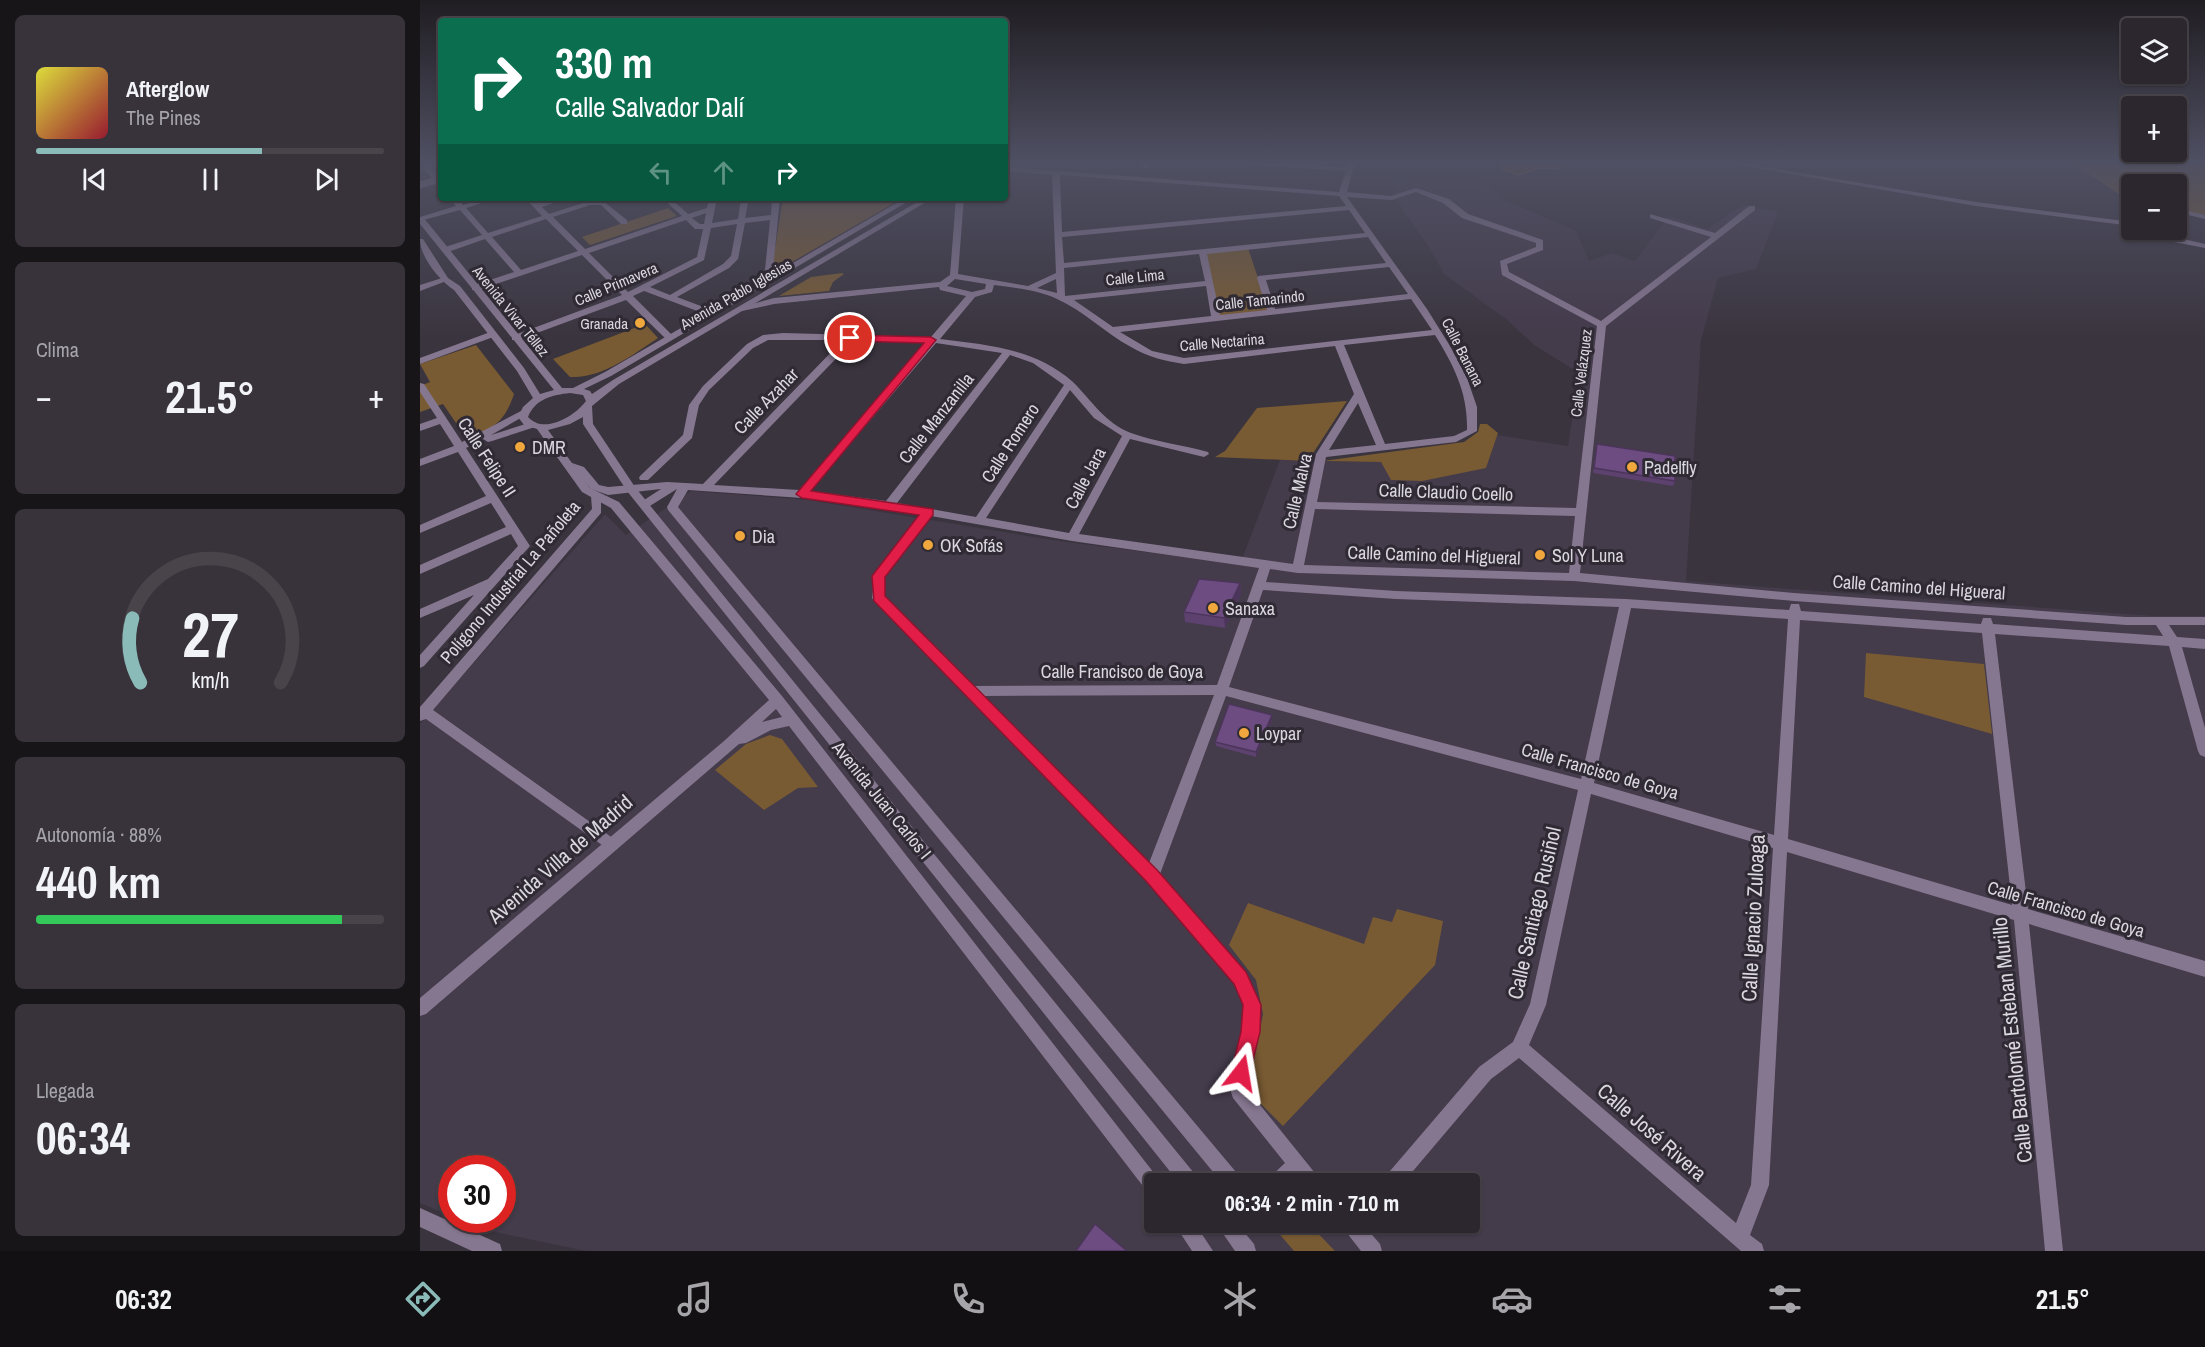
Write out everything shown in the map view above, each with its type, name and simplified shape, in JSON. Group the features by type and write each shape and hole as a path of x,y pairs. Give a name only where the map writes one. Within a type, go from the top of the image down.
{"street":[{"name":"Avenida Vivar Téllez","path":"422,221 560,391"},
{"path":"473,221 519,273"},
{"path":"445,250 534,221"},
{"path":"553,221 669,337"},
{"path":"476,288 673,221"},
{"path":"691,221 698,228 739,221"},
{"name":"Calle Primavera","path":"515,338 645,288 701,258 708,221"},
{"path":"670,298 726,266 735,257 742,221"},
{"path":"768,280 773,221"},
{"name":"Avenida Pablo Iglesias","path":"575,390 608,374 870,221"},
{"name":"Avenida Pablo Iglesias","path":"461,447 536,426 569,420 616,382 889,221"},
{"path":"742,308 774,301 942,284 954,276 958,221"},
{"path":"1059,221 1059,270 1063,298"},
{"path":"1059,235 1174,221"},
{"name":"Calle Banana","path":"1320,454 1456,439 1472,431 1475,419 1465,382 1438,332 1360,221"},
{"path":"1481,221 1540,242 1540,248 1503,263 1505,273 1602,325"},
{"path":"1670,221 1717,236"},
{"name":"Calle Velázquez","path":"1574,577 1602,325 1735,221"},
{"path":"1026,290 1048,283 1059,270 1369,235"},
{"path":"2184,240 2205,246"},
{"name":"Avenida Vivar Téllez","path":"420,242 445,280 458,288 530,383 538,399"},
{"path":"1203,252 1216,318"},
{"path":"1272,312 1261,278 1390,265"},
{"name":"Calle Nectarina","path":"954,276 1063,298 1148,354 1184,361 1438,332"},
{"path":"420,288 445,280"},
{"path":"802,494 931,340 972,295 988,290 990,283"},
{"name":"Calle Lima","path":"1063,298 1209,283"},
{"path":"942,284 943,288 972,295"},
{"path":"645,288 711,313"},
{"path":"766,293 767,298 774,301"},
{"name":"Calle Tamarindo","path":"1111,330 1413,296"},
{"path":"420,348 423,359 493,334"},
{"path":"644,478 688,436 694,405 706,388 750,346 766,337 783,336 931,340 1008,351 1036,361 1069,384 1097,416 1126,435 1204,454"},
{"name":"Calle Azahar","path":"706,487 850,338"},
{"path":"1338,343 1382,448"},
{"name":"Calle Manzanilla","path":"889,505 1008,351"},
{"name":"Calle Romero","path":"980,519 1069,384"},
{"name":"Calle Felipe II","path":"421,386 524,546 493,581"},
{"path":"420,463 461,447 523,413 538,399 560,391 575,390 587,393 589,404"},
{"name":"Calle Malva","path":"1298,569 1320,454 1359,394"},
{"name":"Avenida Juan Carlos I","path":"589,404 588,424 628,484 1183,1173"},
{"name":"Avenida Juan Carlos I","path":"523,413 524,421 536,426 569,465 586,490 615,505 777,700 1144,1174"},
{"path":"420,428 443,419"},
{"name":"Calle Jara","path":"1072,537 1126,435"},
{"name":"Calle Camino del Higueral","path":"569,465 580,469 595,487 608,491 644,478 675,486"},
{"name":"Calle Camino del Higueral","path":"628,484 802,494 889,505 980,519 1072,537 1298,569 1574,577 1794,597 2159,621 2205,621"},
{"path":"645,505 675,486 676,497 672,507 1226,1173"},
{"name":"Polígono Industrial La Pañoleta","path":"422,713 597,510 596,496"},
{"path":"421,526 494,497"},
{"name":"Calle Claudio Coello","path":"1310,505 1580,512"},
{"path":"928,512 879,576 878,598 1152,876 1207,937 1248,991 1252,1005 1251,1032 1240,1077 1239,1092 1303,1173"},
{"path":"420,570 513,529"},
{"path":"1152,876 1266,565"},
{"path":"420,614 493,581"},
{"path":"420,663 493,581"},
{"name":"Calle Camino del Higueral","path":"1259,585 1396,595 1626,603 2205,644"},
{"name":"Calle Ignacio Zuloaga","path":"1740,1237 1761,1185 1779,844 1795,614 1794,597"},
{"name":"Calle Santiago Rusiñol","path":"1399,1173 1485,1073 1519,1048 1538,1005 1626,603"},
{"name":"Calle Bartolomé Esteban Murillo","path":"1986,610 2021,916 2054,1251"},
{"path":"2159,621 2174,642 2205,751"},
{"name":"Calle Francisco de Goya","path":"972,692 1222,690 1585,786 2205,969"},
{"path":"729,745 777,700"},
{"path":"422,713 609,844"},
{"path":"729,745 768,725 791,720"},
{"name":"Avenida Villa de Madrid","path":"420,1008 609,844 729,745"},
{"name":"Calle José Rivera","path":"1519,1048 1755,1251"},
{"path":"1287,1173 1296,1165"},
{"path":"420,1216 493,1251"},
{"path":"1190,1233 1204,1251"},
{"path":"1232,1233 1246,1251"},
{"path":"1359,1233 1373,1251"}],"shaded area":[{"path":"628,221 661,221 590,245 582,237"},
{"path":"779,221 862,221 771,274"},
{"path":"1411,221 1554,221 1576,231 1589,261 1612,253 1635,261 1665,221 1685,221 1707,229 1718,221 1774,221 1756,269 1718,278 1701,340 1686,581 2154,616 2205,616 2205,1251 586,1251 500,1233 516,1233 516,1155 438,1155 438,1211 420,1203 420,724 605,514 626,535 691,491 808,500 1059,541 1240,564 1280,460 1381,462 1486,468 1497,435 1568,446 1579,373 1534,345 1506,319 1444,274"},
{"path":"1248,248 1269,311 1219,316 1206,253"},
{"path":"844,274 833,282 829,291 779,296 811,277"},
{"path":"645,324 658,338 605,370 582,377 570,377 553,359"},
{"path":"476,345 514,394 506,412 497,423 467,439 443,404 420,412 420,386 430,382 420,364"},
{"path":"1347,401 1308,461 1215,457 1225,451 1257,408"},
{"path":"1480,424 1487,424 1498,433 1486,468 1422,481 1391,480 1381,462 1323,461 1464,442 1478,432"},
{"path":"1866,653 1984,664 1992,734 1864,697"},
{"path":"770,735 782,739 818,787 798,788 764,810 715,770 746,744"},
{"path":"1248,903 1364,944 1373,917 1392,922 1397,909 1443,921 1435,965 1283,1126 1248,1091 1263,1014 1256,980 1229,945"},
{"path":"1279,1233 1318,1233 1335,1251 1294,1251"}],"building":[{"name":"Padelfly","path":"1597,444 1675,456 1675,481 1594,468"},
{"name":"Sanaxa","path":"1199,579 1240,583 1224,618 1184,612"},
{"name":"Loypar","path":"1229,704 1272,715 1256,752 1215,742"},
{"path":"1095,1224 1127,1251 1076,1251"}],"place":[{"name":"Granada","path":"640,323"},
{"name":"DMR","path":"520,447"},
{"name":"Padelfly","path":"1632,467"},
{"name":"Dia","path":"740,536"},
{"name":"OK Sofás","path":"928,545"},
{"name":"Sol Y Luna","path":"1540,555"},
{"name":"Sanaxa","path":"1213,608"},
{"name":"Loypar","path":"1244,733"}],"route":[{"path":"850,338 931,340 802,494 928,512 879,576 878,598 1152,876 1240,978 1248,991 1252,1005 1251,1032 1241,1073"}]}
